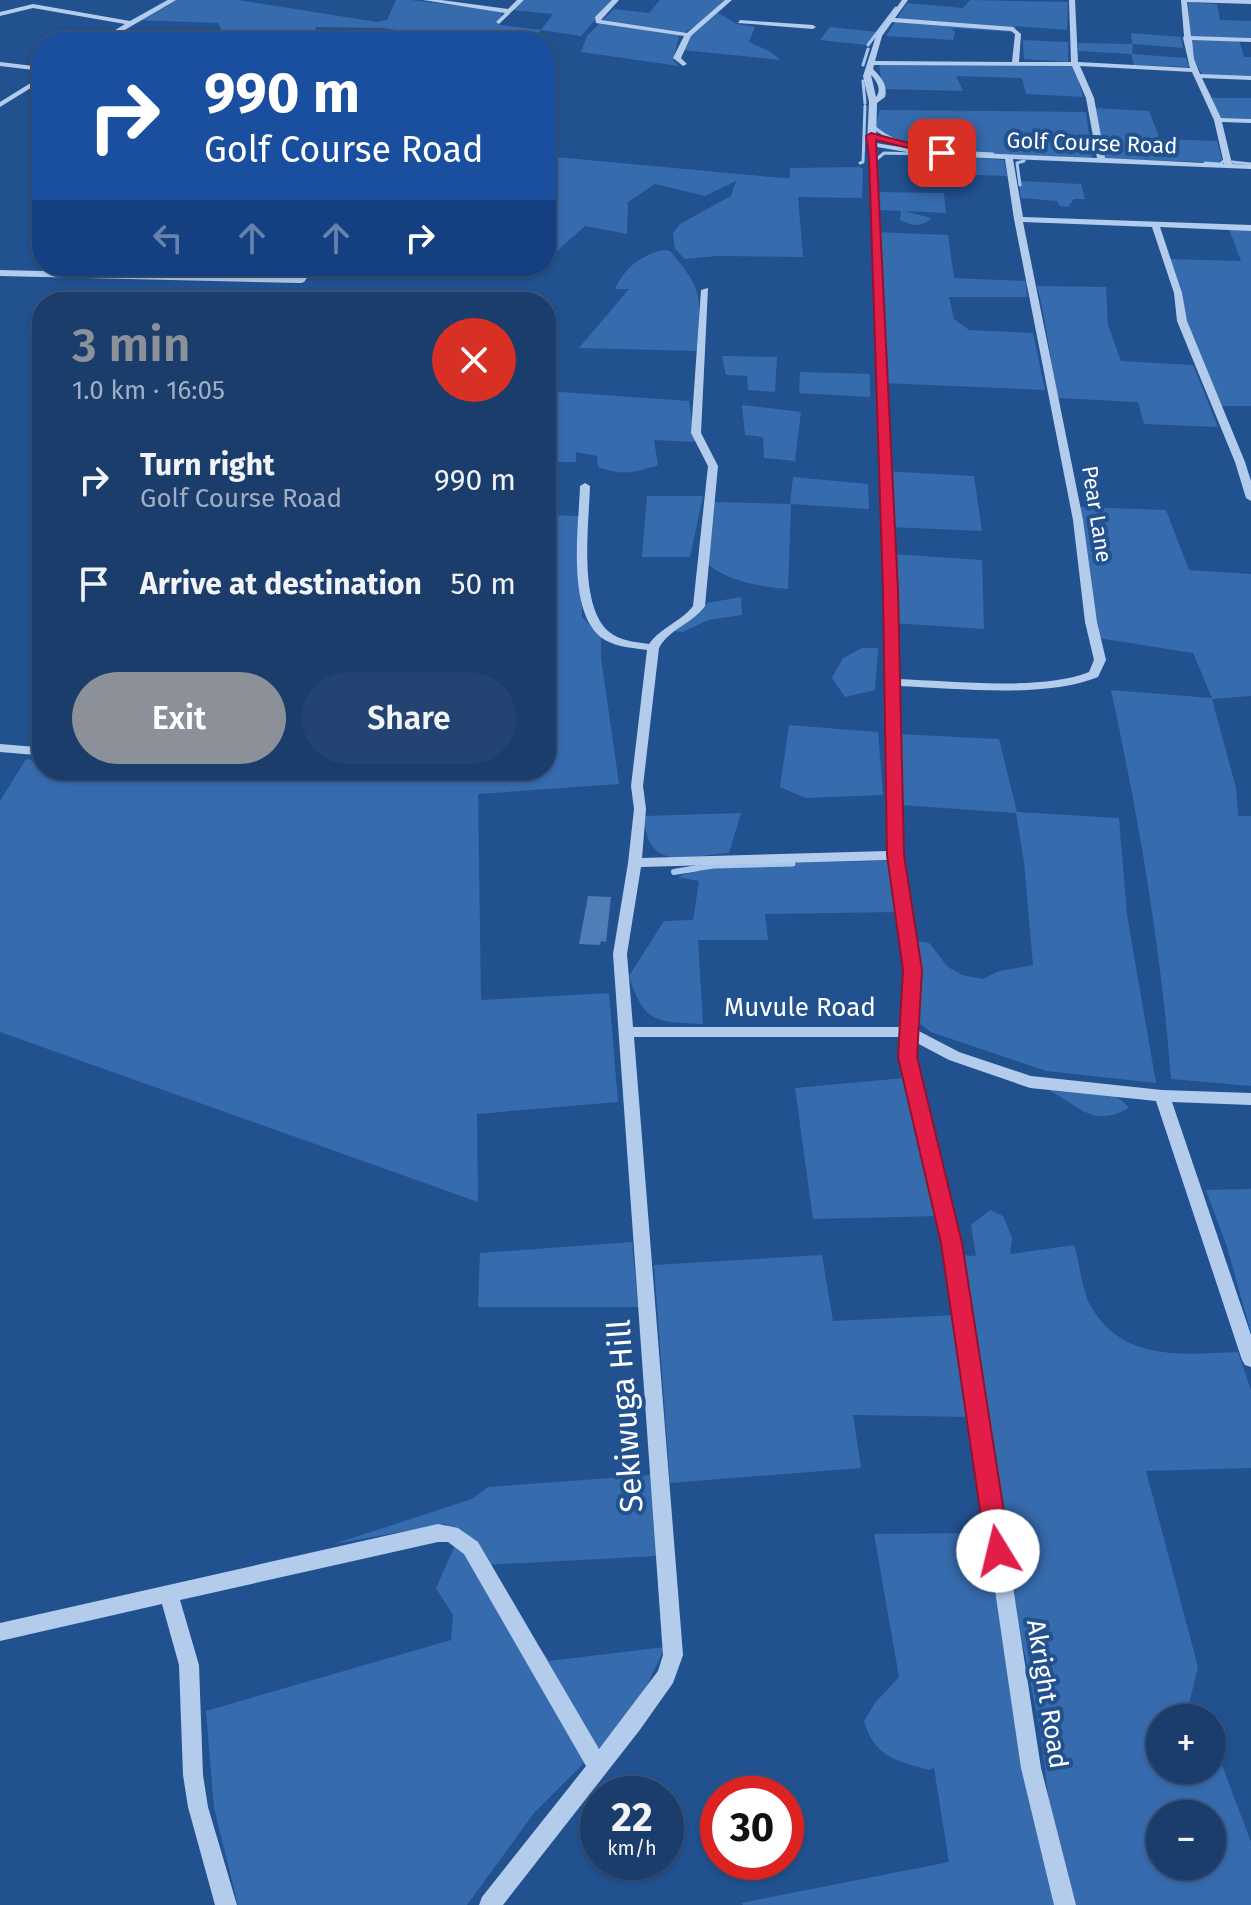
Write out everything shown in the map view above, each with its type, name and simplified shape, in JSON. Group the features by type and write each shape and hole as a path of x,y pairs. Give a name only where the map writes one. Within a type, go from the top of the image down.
{"street":[{"path":"115,32 173,0"},
{"path":"426,0 508,11"},
{"path":"499,22 521,0"},
{"path":"616,0 597,18 598,22 688,35"},
{"path":"683,64 677,58 688,35 729,0"},
{"path":"872,67 882,88 881,97 873,102 869,89 874,47 905,0"},
{"path":"1072,0 1075,64 1090,98 1102,162"},
{"path":"1229,166 1218,120 1196,73 1186,38 1184,0 1251,2"},
{"path":"0,14 30,6 129,23"},
{"path":"890,20 1017,31 1015,63"},
{"path":"740,22 813,27"},
{"path":"1186,38 1251,40"},
{"path":"0,64 32,68"},
{"path":"872,67 1075,64 1251,78"},
{"path":"0,105 32,84"},
{"name":"Akright Road","path":"873,102 872,145 891,591 895,855 912,970 908,1057 952,1243 1031,1768 1065,1905"},
{"path":"1218,120 1251,121"},
{"name":"Golf Course Road","path":"932,152 872,145 874,151 1251,167"},
{"name":"Pear Lane","path":"891,682 1006,685 1078,681 1094,674 1100,660 1091,622 1078,520 1018,219 1009,158"},
{"path":"1018,219 1251,228"},
{"path":"1156,226 1178,293 1182,321 1240,462 1251,498"},
{"path":"0,273 32,274"},
{"path":"129,276 301,280 304,276"},
{"path":"585,486 585,577 589,615 607,636 653,648 659,637 686,622 699,606 713,466 696,433 705,290"},
{"name":"Sekiwuga Hill","path":"490,1905 632,1724 666,1676 673,1655 625,1032 621,938 635,863 640,809 637,786 653,648"},
{"path":"0,748 32,751"},
{"path":"635,863 895,855"},
{"name":"Muvule Road","path":"625,1032 907,1032 954,1056 1030,1082 1162,1096 1251,1099"},
{"path":"1162,1096 1251,1360"},
{"path":"0,1632 438,1533 451,1534 471,1548 597,1765"},
{"path":"169,1595 189,1665 193,1775 198,1807 226,1905"}],"shaded area":[{"path":"166,0 238,0 377,22 387,20 396,0 411,0 502,11 499,25 541,30 415,32 316,27 315,32 222,32 218,23 132,20"},
{"path":"525,0 613,0 581,36 541,30 553,14 511,10"},
{"path":"660,0 724,0 713,15 679,36 673,60 679,66 581,52 587,36 614,9 649,13"},
{"path":"970,0 1068,2 1067,30 1016,26 1014,32 951,28 955,32 953,40 886,36 907,3 963,8"},
{"path":"1188,2 1217,4 1220,20 1251,21 1251,38 1190,36"},
{"path":"718,13 737,24 755,27 749,42 781,60 683,50 683,43"},
{"path":"830,27 877,32 867,45 820,40"},
{"path":"1131,33 1181,37 1183,48 1133,44 1132,54 1186,58 1190,67 1134,65 1131,54 1078,51 1078,43 1132,44"},
{"path":"1188,39 1239,40 1244,57 1251,57 1251,77 1202,74 1191,55"},
{"path":"1023,40 1068,42 1068,62 1024,59"},
{"path":"1074,65 1083,97 1026,94 1022,78 956,76 963,91 883,89 879,66"},
{"path":"1211,98 1251,98 1251,119 1220,118"},
{"path":"1094,108 1149,111 1160,139 1217,141 1222,159 1207,162 1109,159 1104,157"},
{"path":"880,110 1086,112 1092,158 981,154 925,147 876,132"},
{"path":"941,155 1004,160 1007,176 942,174"},
{"path":"556,157 782,178 790,178 790,168 863,169 862,198 798,197 803,257 717,256 685,259 675,249 673,233 680,224 731,196 736,181 705,196 655,184 628,202 627,234 585,226 557,251"},
{"path":"1019,181 1081,184 1085,199 1074,199 1068,207 1060,206 1057,201 1021,198"},
{"path":"876,192 944,193 946,213 904,211 931,218 920,225 909,224 900,220 901,211 876,210"},
{"path":"1229,229 1251,230 1251,406 1219,406 1184,329 1168,259 1241,261"},
{"path":"876,232 948,235 954,278 1026,281 1027,297 949,297 954,319 969,330 1033,333 1045,390 883,383"},
{"path":"663,250 670,251 695,287 699,307 697,351 579,348 629,289 615,289 629,269 640,259"},
{"path":"1037,286 1106,287 1108,325 1121,361 1193,365 1218,427 1144,424 1138,402 1058,398"},
{"path":"722,356 777,357 775,392 748,390 747,376 726,375"},
{"path":"800,372 870,374 870,397 799,393"},
{"path":"556,392 689,401 695,442 654,440 658,465 635,472 615,472 598,467 597,456 576,452 576,462 556,462"},
{"path":"742,405 801,412 795,461 764,458 763,437 745,435"},
{"path":"883,471 974,476 982,531 888,527"},
{"path":"793,477 868,484 869,509 791,504 788,589 738,580 713,568 700,551 711,502 790,504"},
{"path":"647,496 703,496 690,557 642,557"},
{"path":"1080,507 1166,510 1189,570 1251,574 1251,696 1212,699 1236,788 1238,816 1251,816 1251,1086 1171,1079 1148,884 1111,690 1212,698 1193,653 1098,638"},
{"path":"556,515 579,516 582,617 601,637 601,658 619,784 478,794 481,1000 609,993 618,1102 477,1114 478,1202 0,1032 0,801 26,759 32,760 32,780 556,780"},
{"path":"892,554 982,560 984,629 892,623"},
{"path":"741,597 742,615 708,620 683,632 669,631 707,603"},
{"path":"862,648 878,648 875,690 845,697 832,678 843,658"},
{"path":"789,725 878,732 883,795 806,798 780,787"},
{"path":"898,734 999,739 1017,812 1119,818 1127,915 1156,1083 1046,1071 931,1032 915,1020 918,991 916,941 929,943 948,967 962,975 983,979 999,971 1033,965 1024,862 1016,813 900,805"},
{"path":"741,813 729,853 684,858 661,854 652,846 644,816"},
{"path":"886,861 897,912 765,914 768,940 698,940 703,1024 663,1021 647,1012 640,1003 629,976 664,921 693,920 699,881 678,877 706,864"},
{"path":"904,1078 939,1216 813,1219 795,1088"},
{"path":"1055,1083 1105,1092 1129,1108 1105,1116 1087,1113 1050,1091"},
{"path":"1251,1189 1251,1333 1227,1247 1206,1190"},
{"path":"990,1210 1003,1216 1012,1238 1010,1254 1074,1245 1089,1303 1106,1327 1122,1339 1158,1351 1197,1354 1238,1352 1251,1390 1251,1468 1146,1471 1198,1667 1189,1704 1146,1704 1146,1784 1226,1784 1226,1776 1251,1842 1251,1905 1075,1905 1049,1802 1040,1730 1009,1576 960,1255 976,1256 971,1225"},
{"path":"632,1242 638,1307 478,1307 480,1253"},
{"path":"822,1255 833,1321 956,1315 970,1417 853,1415 861,1468 670,1483 654,1265"},
{"path":"651,1475 658,1556 483,1565 549,1661 665,1647 643,1694 611,1736 534,1813 467,1905 238,1905 214,1808 206,1711 451,1640 453,1615 436,1588 457,1541 445,1524 334,1544 472,1499 488,1487"},
{"path":"988,1533 1008,1673 1056,1905 743,1905 741,1903 949,1862 934,1768 929,1770 888,1756 874,1743 864,1721 875,1703 899,1677 874,1534"}],"building":[{"path":"588,896 611,897 606,942 601,941 600,945 579,944"}],"waterway":[{"path":"868,45 896,8"},
{"path":"863,65 868,49"},
{"path":"863,81 865,103"},
{"path":"860,163 863,162 865,106"},
{"path":"874,127 886,136 915,147 993,154"},
{"path":"877,159 884,153 921,154"},
{"path":"1020,185 1017,163 1024,161"},
{"path":"1205,163 1220,164 1224,161"},
{"path":"1232,162 1251,164"},
{"path":"691,869 793,864"},
{"path":"691,869 698,868"},
{"path":"674,872 691,869"},
{"path":"685,870 691,869"}],"route":[{"path":"942,153 871,136 891,591 895,855 912,970 906,1043 908,1057 952,1243 998,1551"}]}
